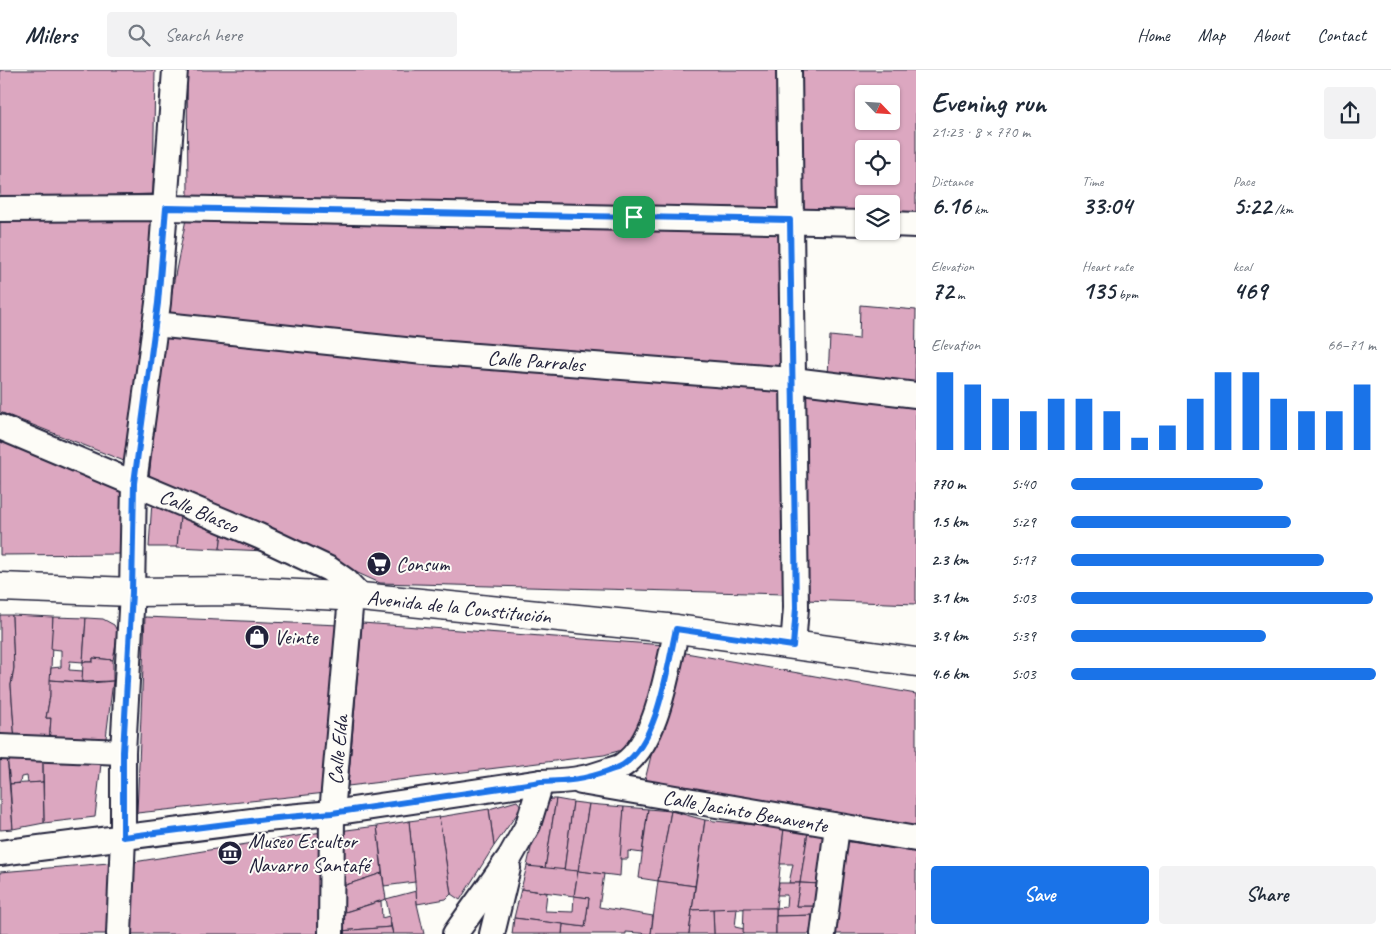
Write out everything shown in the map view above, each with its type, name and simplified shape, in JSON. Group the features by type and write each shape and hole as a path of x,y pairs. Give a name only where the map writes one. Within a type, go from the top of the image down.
{"street":[{"path":"119,934 123,837 123,752 132,592 134,483 155,324 166,208 175,70"},
{"path":"789,70 796,608 793,646"},
{"path":"0,209 166,208 855,223"},
{"path":"900,224 916,225"},
{"name":"Calle Parrales","path":"155,324 424,352 793,380 916,395"},
{"name":"Calle Blasco","path":"0,427 260,536 329,569 346,581 356,597"},
{"name":"Avenida de la Constitución","path":"0,587 132,592 236,591 356,597 676,629 916,662"},
{"name":"Calle Elda","path":"331,934 332,813 356,597"},
{"path":"0,853 266,819 332,813 541,782 574,781 622,766 645,742 655,718 676,629"},
{"path":"0,747 123,752"},
{"name":"Calle Jacinto Benavente","path":"574,781 916,840"},
{"path":"455,934 510,857 528,825 541,782"},
{"path":"823,934 837,827"},
{"path":"492,934 510,857"}],"building":[{"path":"0,70 155,70 153,194 0,199"},
{"path":"187,70 781,70 779,208 188,197"},
{"path":"801,70 916,70 916,213 900,213 900,195 855,195 855,212 804,210"},
{"path":"157,216 152,302 124,461 0,412 0,217"},
{"path":"186,219 782,233 786,376 166,322"},
{"path":"860,305 916,310 915,385 828,377 830,336 859,339"},
{"path":"164,334 782,391 784,594 380,583 149,479"},
{"path":"803,394 916,406 916,604 805,600"},
{"path":"0,438 124,489 124,554 0,555"},
{"path":"152,501 181,507 177,547 149,547"},
{"path":"181,507 223,524 220,549 177,547"},
{"path":"223,524 266,551 220,549"},
{"path":"0,615 12,615 14,668 11,685 15,742 0,742"},
{"path":"12,615 53,617 50,696 46,718 51,718 49,744 15,742 11,685 14,668"},
{"path":"53,617 86,618 83,662 70,661 69,670 83,671 82,682 50,680 51,668 61,667 61,650 51,649"},
{"path":"145,617 340,625 326,793 137,813"},
{"path":"86,618 103,619 114,625 117,631 117,639 113,660 93,658 93,662 83,662"},
{"path":"362,623 665,645 640,738 629,748 604,755 348,786"},
{"path":"686,653 916,694 916,829 644,784 675,659"},
{"path":"93,658 113,660 113,681 82,682 83,662 93,662"},
{"path":"50,680 90,683 113,681 105,746 49,744 51,718 46,718 50,696"},
{"path":"0,755 7,755 13,829 0,830"},
{"path":"7,755 43,756 43,782 28,783 27,776 21,777 20,783 10,784"},
{"path":"102,755 95,817 44,823 43,756"},
{"path":"43,782 44,823 13,829 10,784"},
{"path":"542,799 556,799 545,869 527,866"},
{"path":"556,799 573,802 564,871 545,869"},
{"path":"517,801 522,807 494,846 489,809"},
{"path":"573,802 589,804 578,871 564,871"},
{"path":"589,804 624,807 620,876 578,871"},
{"path":"624,807 648,809 642,853 628,851 628,859 620,859"},
{"path":"489,809 494,846 460,900 451,894 439,817"},
{"path":"648,809 671,811 658,881 639,878"},
{"path":"671,811 705,820 695,886 658,881"},
{"path":"439,817 451,894 446,899 417,904 409,821"},
{"path":"705,820 784,828 776,908 692,910"},
{"path":"409,821 415,882 384,886 377,826"},
{"path":"377,826 382,873 340,887 339,831"},
{"path":"784,828 808,832 800,883 789,883 793,864 780,864"},
{"path":"322,832 321,934 131,934 134,862"},
{"path":"808,832 828,835 821,884 800,883"},
{"path":"844,841 916,852 916,934 832,934"},
{"path":"109,863 107,934 0,934 0,872"},
{"path":"527,866 578,871 574,896 521,889"},
{"path":"578,871 604,874 599,907 653,916 651,934 626,932 626,934 562,934 563,924 585,927 589,898 574,896"},
{"path":"382,873 386,899 339,914 340,887"},
{"path":"658,881 695,886 689,934 651,934"},
{"path":"779,883 800,883 796,906 819,906 817,915 776,916 776,908 786,907 787,895 777,895"},
{"path":"800,883 821,884 819,906 796,906"},
{"path":"521,889 547,893 545,911 573,912 574,896 589,898 585,927 514,918"},
{"path":"416,891 424,934 393,934 386,899"},
{"path":"381,901 382,918 389,916 391,927 340,931 339,914"},
{"path":"737,908 735,927 744,929 743,934 714,934 713,909"},
{"path":"744,908 776,908 776,934 743,934"},
{"path":"713,909 714,934 689,934 692,910"},
{"path":"817,915 815,934 776,934 776,916"},
{"path":"514,918 563,924 562,934 512,934"},
{"path":"391,927 393,934 340,934 340,931"}],"place":[{"name":"Consum","path":"379,564"},
{"name":"Veinte","path":"257,637"},
{"name":"Museo Escultor Navarro Santafé","path":"230,853"}],"route":[{"path":"166,208 634,217 790,220 796,608 793,646 676,629 655,718 645,742 622,766 597,775 574,781 541,782 332,813 266,819 123,837 123,752 132,592 134,483 158,303 166,208"}]}
